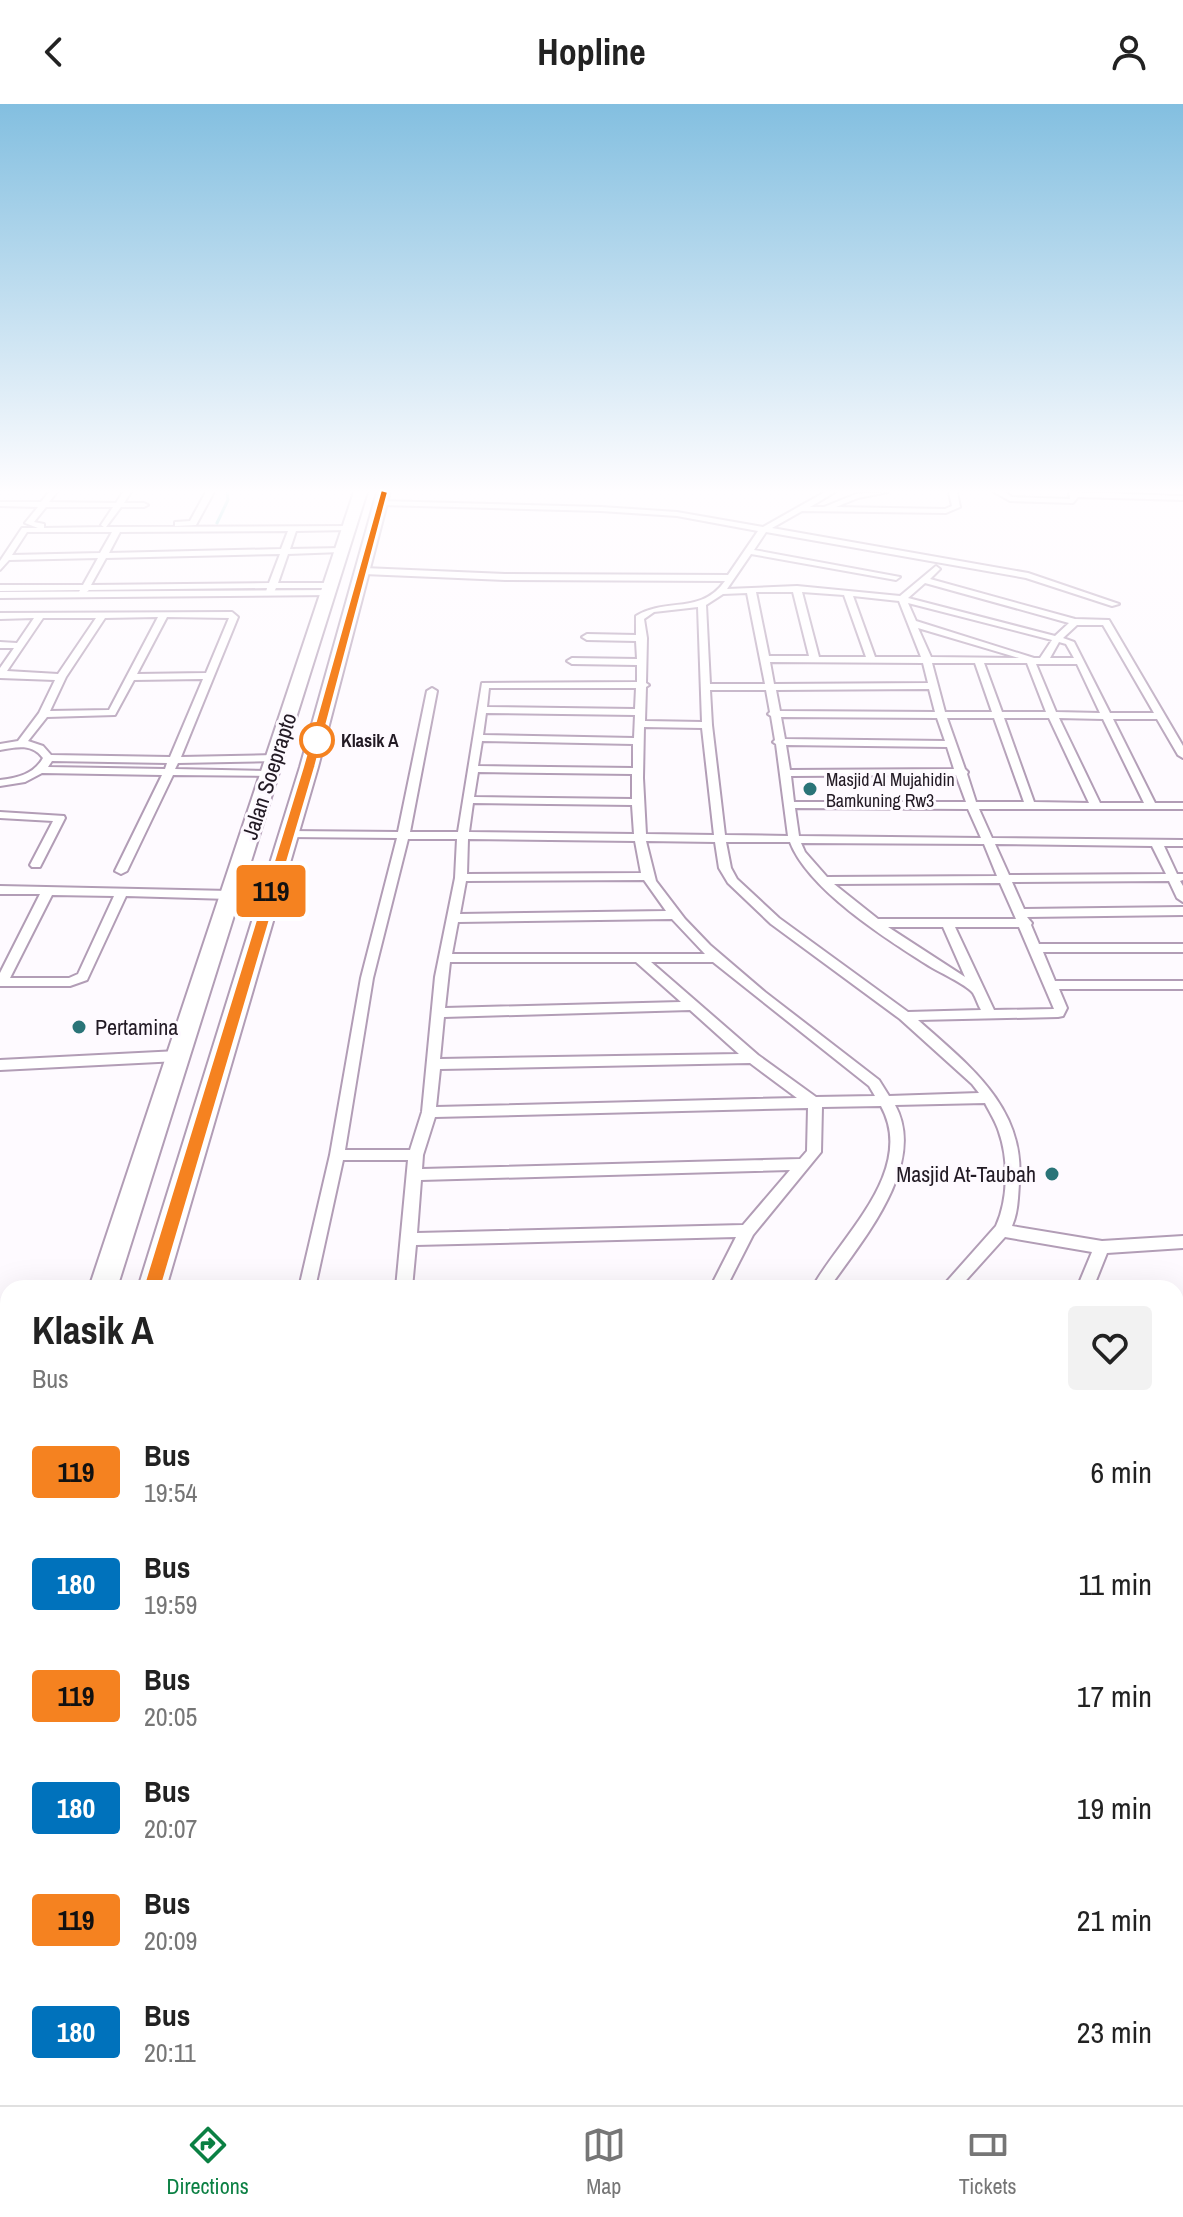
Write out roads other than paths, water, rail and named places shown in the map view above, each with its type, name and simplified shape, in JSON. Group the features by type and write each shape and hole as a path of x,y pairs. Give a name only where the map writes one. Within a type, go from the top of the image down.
{"highway":[{"name":"Jalan Soeprapto","path":"106,1280 331,585"},
{"name":"Jalan Soeprapto","path":"154,1280 360,585"}],"street":[{"path":"84,590 87,585"},
{"path":"721,592 725,585"},
{"path":"902,599 918,585"},
{"path":"943,585 1075,622 1102,621 1109,624 1183,755"},
{"path":"1057,585 1115,604"},
{"path":"0,588 330,589"},
{"path":"751,589 786,773 794,841 801,855 824,881 878,923 948,973 974,987"},
{"path":"797,589 815,661"},
{"path":"826,1280 867,1223 889,1181 897,1155 896,1122 888,1100 874,1083 717,958 674,915 647,876 638,771 644,685 639,618 645,612 702,604 721,592 797,589 902,599 1073,644 1151,806"},
{"path":"0,595 84,590"},
{"path":"847,592 872,661"},
{"path":"902,599 927,660 940,713 972,805 990,840 1061,1008 1058,1013 905,1016"},
{"path":"702,604 707,725 725,868 744,894 775,921 905,1016 977,1081 990,1098 1007,1133 1013,1170 1009,1214 1002,1230 956,1280"},
{"path":"0,616 229,614 234,617 171,767 121,871"},
{"path":"0,675 41,615"},
{"path":"44,714 111,714 164,615"},
{"path":"21,744 44,714 61,677 102,616"},
{"path":"1045,658 1057,639 1075,622"},
{"path":"912,623 1029,658"},
{"path":"587,637 642,638"},
{"path":"0,645 21,646"},
{"path":"1029,658 1052,715 1096,806"},
{"path":"764,659 1045,658 1080,661"},
{"path":"978,659 1030,805"},
{"path":"572,661 641,662"},
{"path":"0,675 61,677"},
{"path":"133,677 207,676"},
{"path":"405,1280 416,1155 429,1112 437,1013 461,878 468,800 481,710 488,684 644,685"},
{"path":"707,687 932,686"},
{"path":"309,1280 337,1155 367,978 403,837 432,691"},
{"path":"481,710 641,718 707,725"},
{"path":"773,714 1161,716"},
{"path":"477,738 639,741"},
{"path":"778,742 951,744"},
{"path":"0,747 21,744 41,748 48,758"},
{"path":"48,758 171,767"},
{"path":"41,770 48,758"},
{"path":"0,795 4,783 41,770 273,766"},
{"path":"473,769 638,771"},
{"path":"786,773 963,772"},
{"path":"468,800 639,802"},
{"path":"790,805 1183,806"},
{"path":"0,815 60,818 36,865"},
{"path":"288,834 1183,843"},
{"path":"1156,842 1178,877 1183,898"},
{"path":"461,878 647,876"},
{"path":"824,881 1178,877"},
{"path":"0,890 230,895"},
{"path":"48,890 1,982 70,982 83,977 122,891"},
{"path":"878,923 947,923 1183,911"},
{"path":"454,918 674,915"},
{"path":"947,923 989,1014"},
{"path":"1037,948 1183,948"},
{"path":"446,958 717,958"},
{"path":"640,959 690,1006 753,1058 815,1103"},
{"path":"1052,985 1183,985"},
{"path":"437,1013 690,1006"},
{"path":"0,1065 178,1056"},
{"path":"432,1064 753,1058"},
{"path":"429,1112 990,1098"},
{"path":"722,1280 747,1231 814,1152 815,1103"},
{"path":"337,1155 416,1155"},
{"path":"415,1175 802,1164"},
{"path":"1002,1230 1102,1247 1183,1242"},
{"path":"408,1239 747,1231"},
{"path":"1088,1280 1102,1247"}],"place":[{"name":"Klasik A","path":"317,740"},
{"name":"Masjid Al Mujahidin Bamkuning Rw3","path":"810,789"},
{"name":"Pertamina","path":"79,1027"},
{"name":"Masjid At-Taubah","path":"1052,1174"}]}
